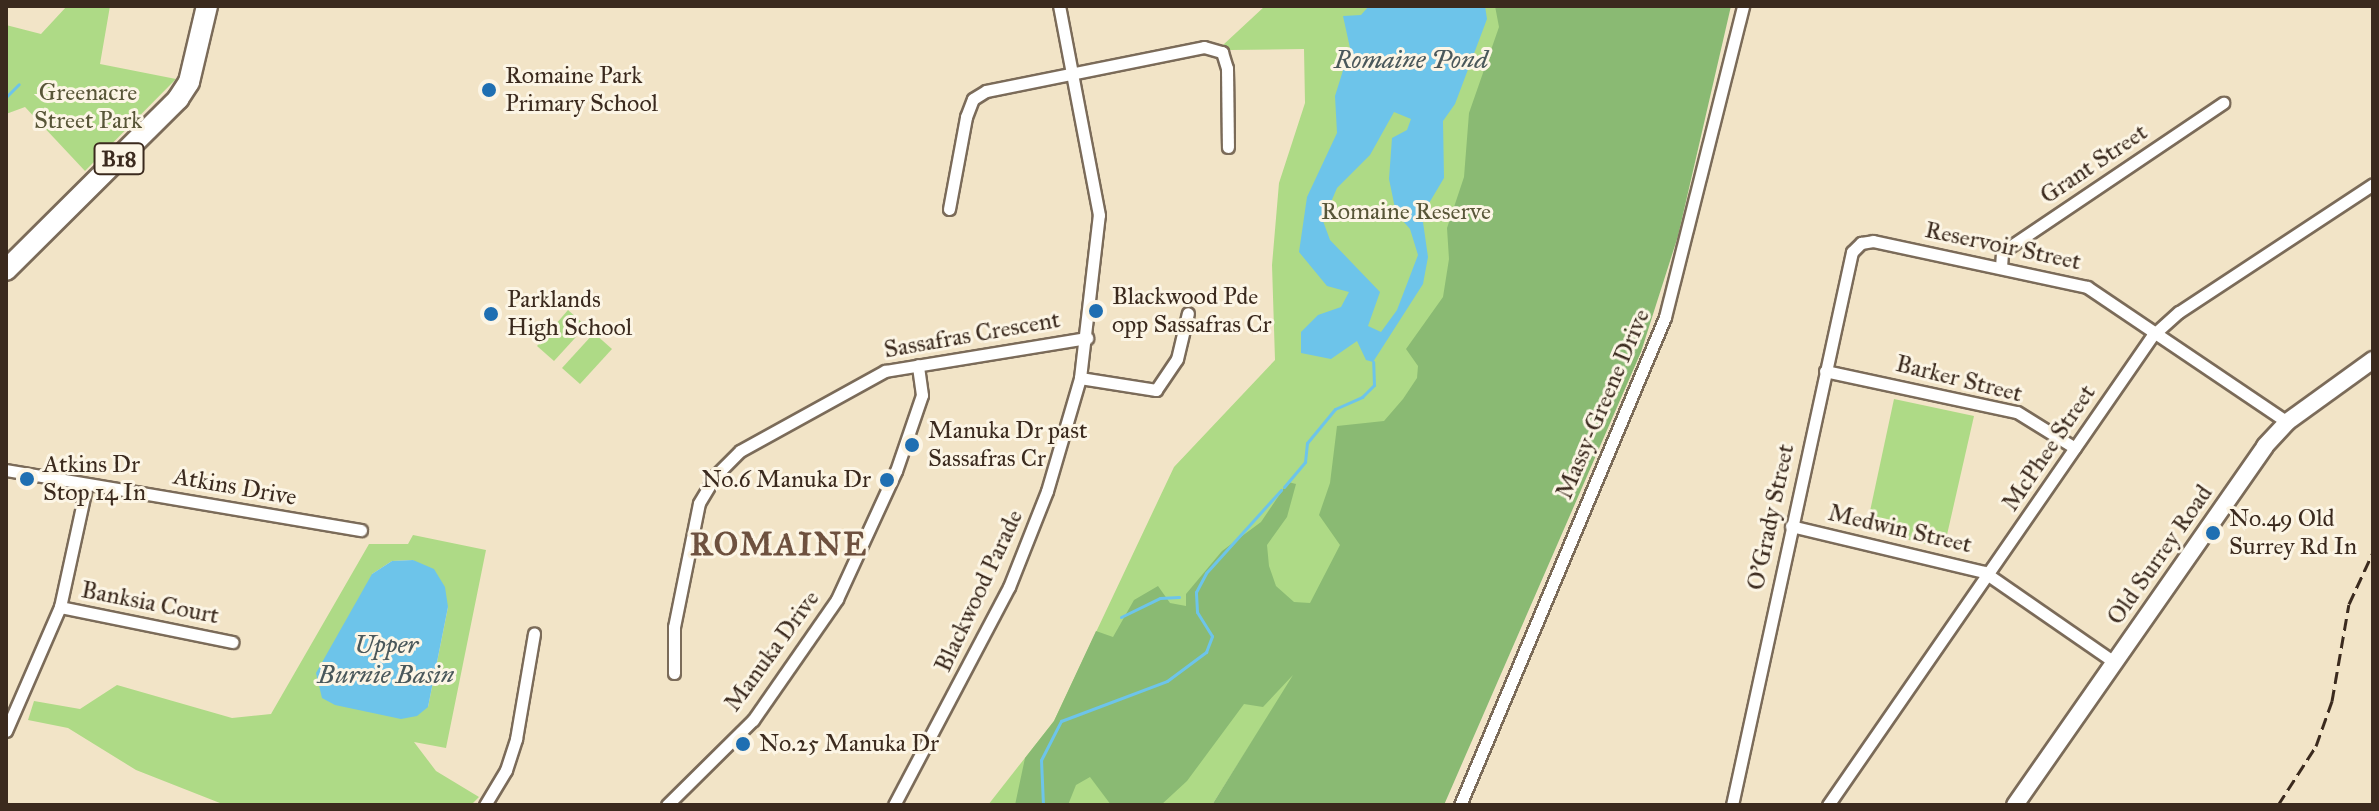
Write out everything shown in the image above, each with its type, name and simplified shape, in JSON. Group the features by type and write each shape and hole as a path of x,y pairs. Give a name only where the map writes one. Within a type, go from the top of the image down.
{"highway":[{"name":"B18","path":"6,270 178,99 199,52 207,6"}],"main road":[{"name":"Old Surrey Road","path":"2015,805 2246,472 2287,422 2373,360"}],"street":[{"name":"Blackwood Parade","path":"894,805 1009,587 1047,491 1080,378 1099,215 1059,6"},
{"name":"Massy-Greene Drive","path":"1460,805 1665,317 1743,6"},
{"path":"949,209 973,99 986,91 1204,47 1222,52 1227,68 1228,147"},
{"name":"Grant Street","path":"2001,267 2002,252 2223,103"},
{"name":"McPhee Street","path":"1828,805 2156,332 2373,184"},
{"name":"Reservoir Street","path":"1861,243 1873,241 2087,287 2287,422"},
{"name":"O'Grady Street","path":"1732,805 1852,252 1861,243"},
{"path":"1080,378 1156,390 1177,359 1188,313"},
{"name":"Sassafras Crescent","path":"674,673 674,627 699,503 716,475 740,451 885,371 1087,338"},
{"name":"Manuka Drive","path":"667,805 753,720 837,599 896,471 922,395 918,365"},
{"name":"Barker Street","path":"1825,371 2017,412 2075,448"},
{"name":"Atkins Drive","path":"6,470 86,488 361,530"},
{"path":"6,731 60,607 86,488"},
{"name":"Medwin Street","path":"1791,526 1964,564 1988,574 2114,662"},
{"name":"Banksia Court","path":"60,607 232,642"},
{"path":"485,805 506,770 516,739 534,634"}],"green space":[{"name":"Greenacre Street Park","path":"67,6 110,6 100,64 176,79 85,171 25,107 6,114 6,25 41,34"},
{"name":"Romaine Reserve","path":"1265,6 1586,6 1508,338 1212,805 988,805 1054,721 1174,467 1275,360 1272,265 1279,183 1305,103 1304,49 1230,50 1223,45"},
{"path":"1495,6 1731,6 1678,236 1641,352 1444,805 1212,805 1293,675 1263,707 1244,704 1187,781 1161,805 1111,805 1090,777 1076,785 1068,805 1015,805 1025,758 1054,721 1096,631 1113,637 1134,600 1158,586 1170,603 1186,606 1186,594 1222,551 1261,522 1288,482 1296,484 1287,517 1267,545 1269,566 1276,586 1294,602 1310,603 1340,545 1319,515 1330,483 1337,426 1384,421 1403,399 1417,378 1418,366 1406,349 1443,297 1449,259 1447,228 1464,177 1469,113 1499,27"},
{"path":"568,310 586,326 554,361 537,346"},
{"path":"594,333 612,349 580,384 562,368"},
{"path":"1894,399 1974,416 1944,548 1866,530"},
{"path":"413,535 486,550 446,748 414,742 436,771 479,797 471,805 225,805 136,770 68,728 28,720 34,701 80,709 117,685 232,718 271,714 369,544 408,544","holes":["413,560 448,607 428,707 372,574 392,561"]}],"water":[{"name":"Romaine Pond","path":"1369,6 1485,6 1487,19 1455,104 1443,121 1444,178 1422,215 1428,257 1423,284 1373,362 1366,360 1357,341 1331,359 1301,353 1301,332 1318,315 1341,307 1349,292 1327,286 1299,252 1307,197 1337,133 1335,96 1350,48 1343,16 1361,15","holes":["1394,112 1411,119 1407,130 1392,138 1389,179 1396,213 1410,229 1418,255 1397,310 1381,332 1368,326 1380,292 1330,240 1323,221 1337,188 1370,155"]},
{"name":"Upper Burnie Basin","path":"413,560 434,569 445,587 448,607 428,707 417,716 401,719 335,705 322,698 316,673 372,574 392,561"}],"waterway":[{"path":"6,97 19,84"},
{"path":"1284,487 1305,462 1307,443 1335,409 1362,397 1374,385 1373,362"},
{"path":"1043,805 1041,760 1061,721 1167,681 1206,652 1212,636 1197,612 1196,592 1206,573 1281,490"},
{"path":"1121,617 1160,598 1179,597"}],"railway":[{"path":"2278,805 2316,746 2332,701 2349,604 2373,552"}],"place":[{"name":"Romaine Park Primary School","path":"489,90"},
{"name":"Blackwood Pde opp Sassafras Cr","path":"1096,311"},
{"name":"Parklands High School","path":"491,314"},
{"name":"Manuka Dr past Sassafras Cr","path":"912,445"},
{"name":"Atkins Dr Stop 14 In","path":"27,479"},
{"name":"No.6 Manuka Dr","path":"887,480"},
{"name":"No.49 Old Surrey Rd In","path":"2213,533"},
{"name":"No.25 Manuka Dr","path":"743,744"}],"district":[{"name":"ROMAINE","path":"779,545"}]}
